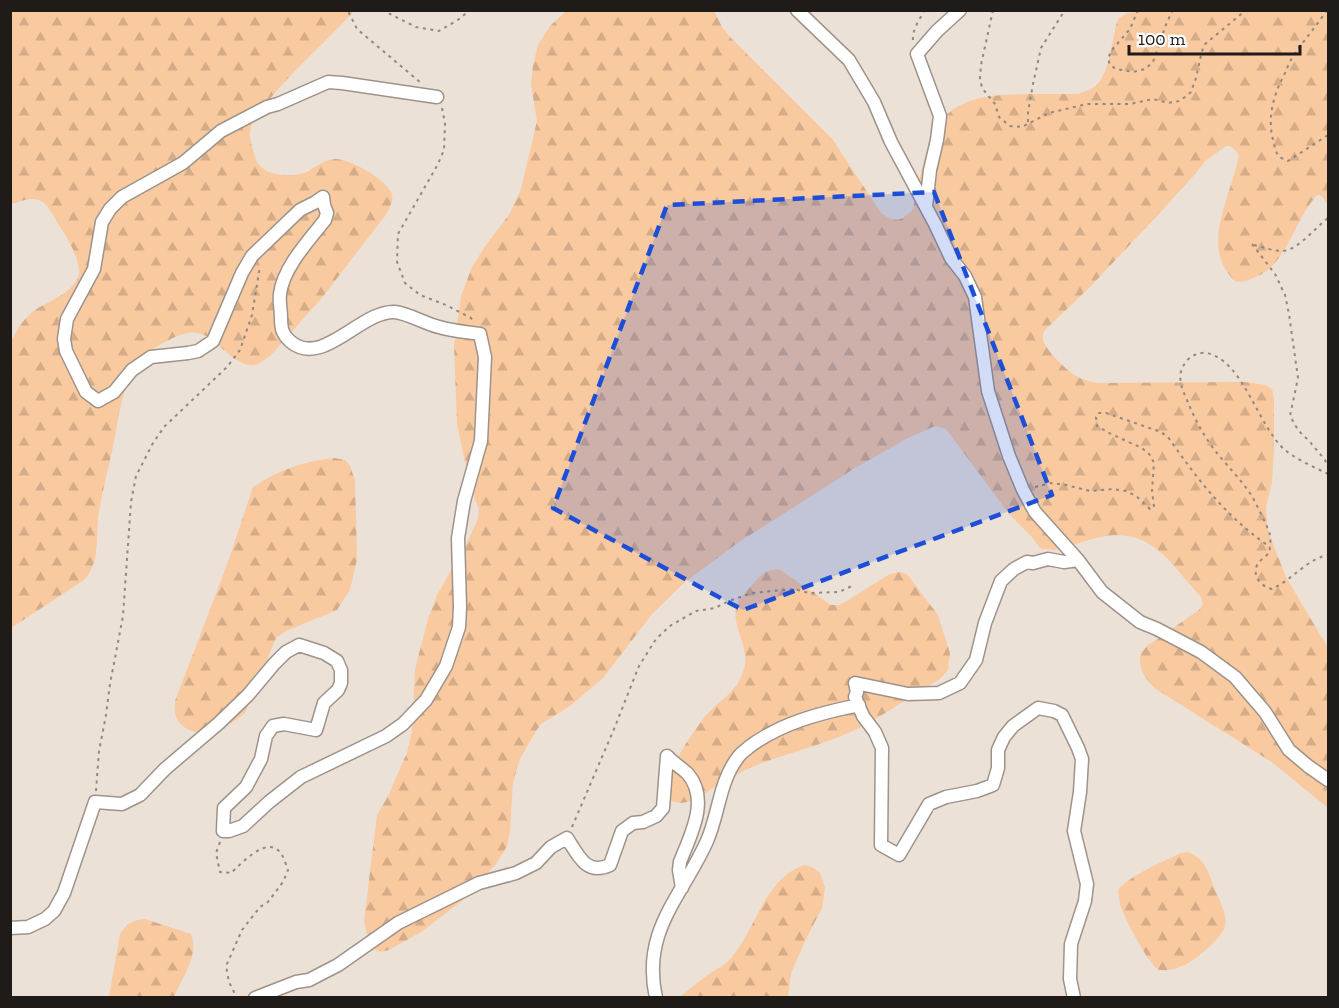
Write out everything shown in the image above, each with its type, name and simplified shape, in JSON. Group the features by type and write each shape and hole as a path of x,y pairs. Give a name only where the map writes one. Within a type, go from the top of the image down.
{"street":[{"path":"797,10 849,60 874,102 891,142 951,258 965,276 975,297 988,391 1009,456 1035,512 1102,591 1140,622 1201,652 1235,677 1265,712 1289,750 1329,780"},
{"path":"926,207 940,116 917,54 960,10"},
{"path":"10,928 28,927 45,919 54,911 64,893 95,802 122,804 140,795 165,769 248,695 273,663 286,652 299,645 324,653 337,661 341,670 341,683 338,690 324,703 316,730 284,724 273,726 266,736 261,759 246,788 224,808 223,831 243,826 301,777 386,736 403,724 426,700 446,666 459,627 458,538 481,441 486,357 480,334 440,328 396,312 362,323 346,334 317,348 296,346 284,336 281,326 280,294 287,272 325,220 327,213 323,197 300,210 252,256 242,273 213,341 198,351 151,357 132,370 114,392 98,401 86,392 66,351 64,339 68,319 94,269 102,222 110,209 122,197 183,163 221,131 267,107 328,82 437,97"},
{"path":"1074,998 1070,979 1071,944 1085,902 1087,884 1074,831 1082,759 1062,715 1038,708 1013,726 1004,737 998,750 998,768 993,785 977,791 946,797 929,804 899,855 881,845 882,748 855,698 857,692 855,683 908,694 939,693 960,683 976,660 985,623 1001,581 1014,569 1027,562 1033,563 1048,559 1064,562 1078,560"},
{"path":"656,998 653,961 657,939 667,913 707,841 726,777 739,755 760,739 800,719 859,705"},
{"path":"255,998 296,982 309,980 338,965 398,923 478,884 516,873 536,863 551,847 567,838 583,862 591,868 601,869 610,865 622,831 633,823 643,822 656,816 663,808 667,756 688,774 697,790 697,815 680,862 682,888"}],"path":[{"path":"354,10 348,11 357,29 422,84"},
{"path":"382,10 416,27 438,31 469,10"},
{"path":"917,54 913,36 925,10"},
{"path":"993,10 981,65 982,88 995,104 999,117 1010,126 1022,128 1049,113 1087,104 1130,104 1153,99 1168,103 1180,101 1191,92 1204,45 1246,10"},
{"path":"1028,124 1028,112 1041,48 1065,10"},
{"path":"1138,10 1130,29 1111,51 1108,59 1110,65 1116,69 1133,72 1145,69 1153,62 1173,10"},
{"path":"1327,10 1295,53 1276,90 1270,114 1272,136 1281,159 1288,161 1329,135"},
{"path":"437,97 444,113 444,150 398,234 397,262 405,283 420,295 471,318 480,334"},
{"path":"1329,218 1318,225 1301,242 1286,251 1252,244 1275,274 1285,295 1298,378 1290,416 1298,430 1329,467"},
{"path":"95,802 99,751 123,616 130,512 136,476 164,427 228,367 240,350 252,315 263,245"},
{"path":"1329,474 1283,448 1229,366 1219,358 1207,353 1198,353 1187,360 1181,370 1180,379 1191,410 1212,446 1252,498 1270,535 1269,553 1257,565 1258,581 1264,587 1272,589 1311,562 1329,555"},
{"path":"1023,490 1051,483 1090,491 1120,490 1136,496 1150,509 1154,507 1152,491 1154,463 1150,455 1142,448 1097,426 1098,413 1106,413 1161,432 1168,437 1199,481 1216,500 1258,539 1270,547"},
{"path":"567,838 639,666 656,639 670,626 696,611 715,608 752,593 794,589 809,593 839,592 852,586"},
{"path":"223,831 216,853 220,872 231,873 260,849 272,847 280,851 288,870 283,882 268,902 260,907 242,930 226,966 229,982 237,998"}],"highlighted area":[{"path":"934,192 1052,495 743,610 553,508 667,205"}],"green space":[{"path":"1158,10 1328,11 1328,206 1322,196 1316,196 1272,266 1252,279 1243,282 1233,280 1221,261 1218,247 1222,216 1239,155 1230,146 1226,146 1205,161 1090,287 1045,330 1043,339 1052,355 1069,370 1080,378 1096,383 1245,382 1266,385 1272,389 1274,449 1272,482 1266,507 1267,522 1269,534 1286,577 1328,648 1328,808 1273,763 1156,689 1146,678 1140,664 1143,651 1199,610 1203,604 1201,597 1165,556 1140,539 1124,536 1107,536 1057,549 1040,548 1010,515 946,429 935,426 908,438 855,468 736,544 684,583 653,613 602,679 570,706 541,724 536,731 520,759 513,782 507,846 496,864 463,900 421,932 389,950 380,952 376,950 367,934 364,921 377,815 407,753 412,731 415,669 428,619 437,595 478,519 479,509 471,490 457,424 454,347 461,296 472,267 510,213 521,189 537,121 531,85 533,65 538,45 550,26 566,11 714,11 729,36 833,140 881,213 898,220 913,209 931,139 949,112 969,101 991,96 1078,94 1091,89 1103,77 1118,19 1127,13"},
{"path":"11,11 354,11 289,77 260,111 251,126 251,142 257,162 266,171 280,175 301,174 328,160 342,160 377,177 390,189 392,198 385,216 321,299 270,356 258,364 248,365 241,362 209,338 192,332 169,340 142,357 130,376 122,400 99,510 93,566 84,580 11,628 11,343 19,327 31,313 75,284 79,269 69,241 44,203 30,199 11,204"},
{"path":"335,458 345,460 355,480 357,559 350,590 337,610 286,631 276,638 245,713 232,723 216,730 199,733 191,731 184,727 176,717 175,701 228,562 253,487 292,467"},
{"path":"779,569 831,605 845,602 890,574 900,572 907,574 938,615 950,653 948,670 940,679 857,729 833,740 749,768 693,800 674,802 667,798 663,780 688,740 710,712 732,691 744,669 745,652 736,619 738,602 761,575 770,570"},
{"path":"1188,852 1198,858 1208,871 1224,911 1225,926 1213,943 1193,960 1177,968 1160,970 1150,960 1131,929 1120,904 1118,890 1130,879 1147,869"},
{"path":"805,865 820,873 825,888 822,908 791,973 788,997 679,997 729,960 780,880 791,871"},
{"path":"145,919 191,934 193,950 185,975 174,997 109,997 120,934 130,923"}]}
